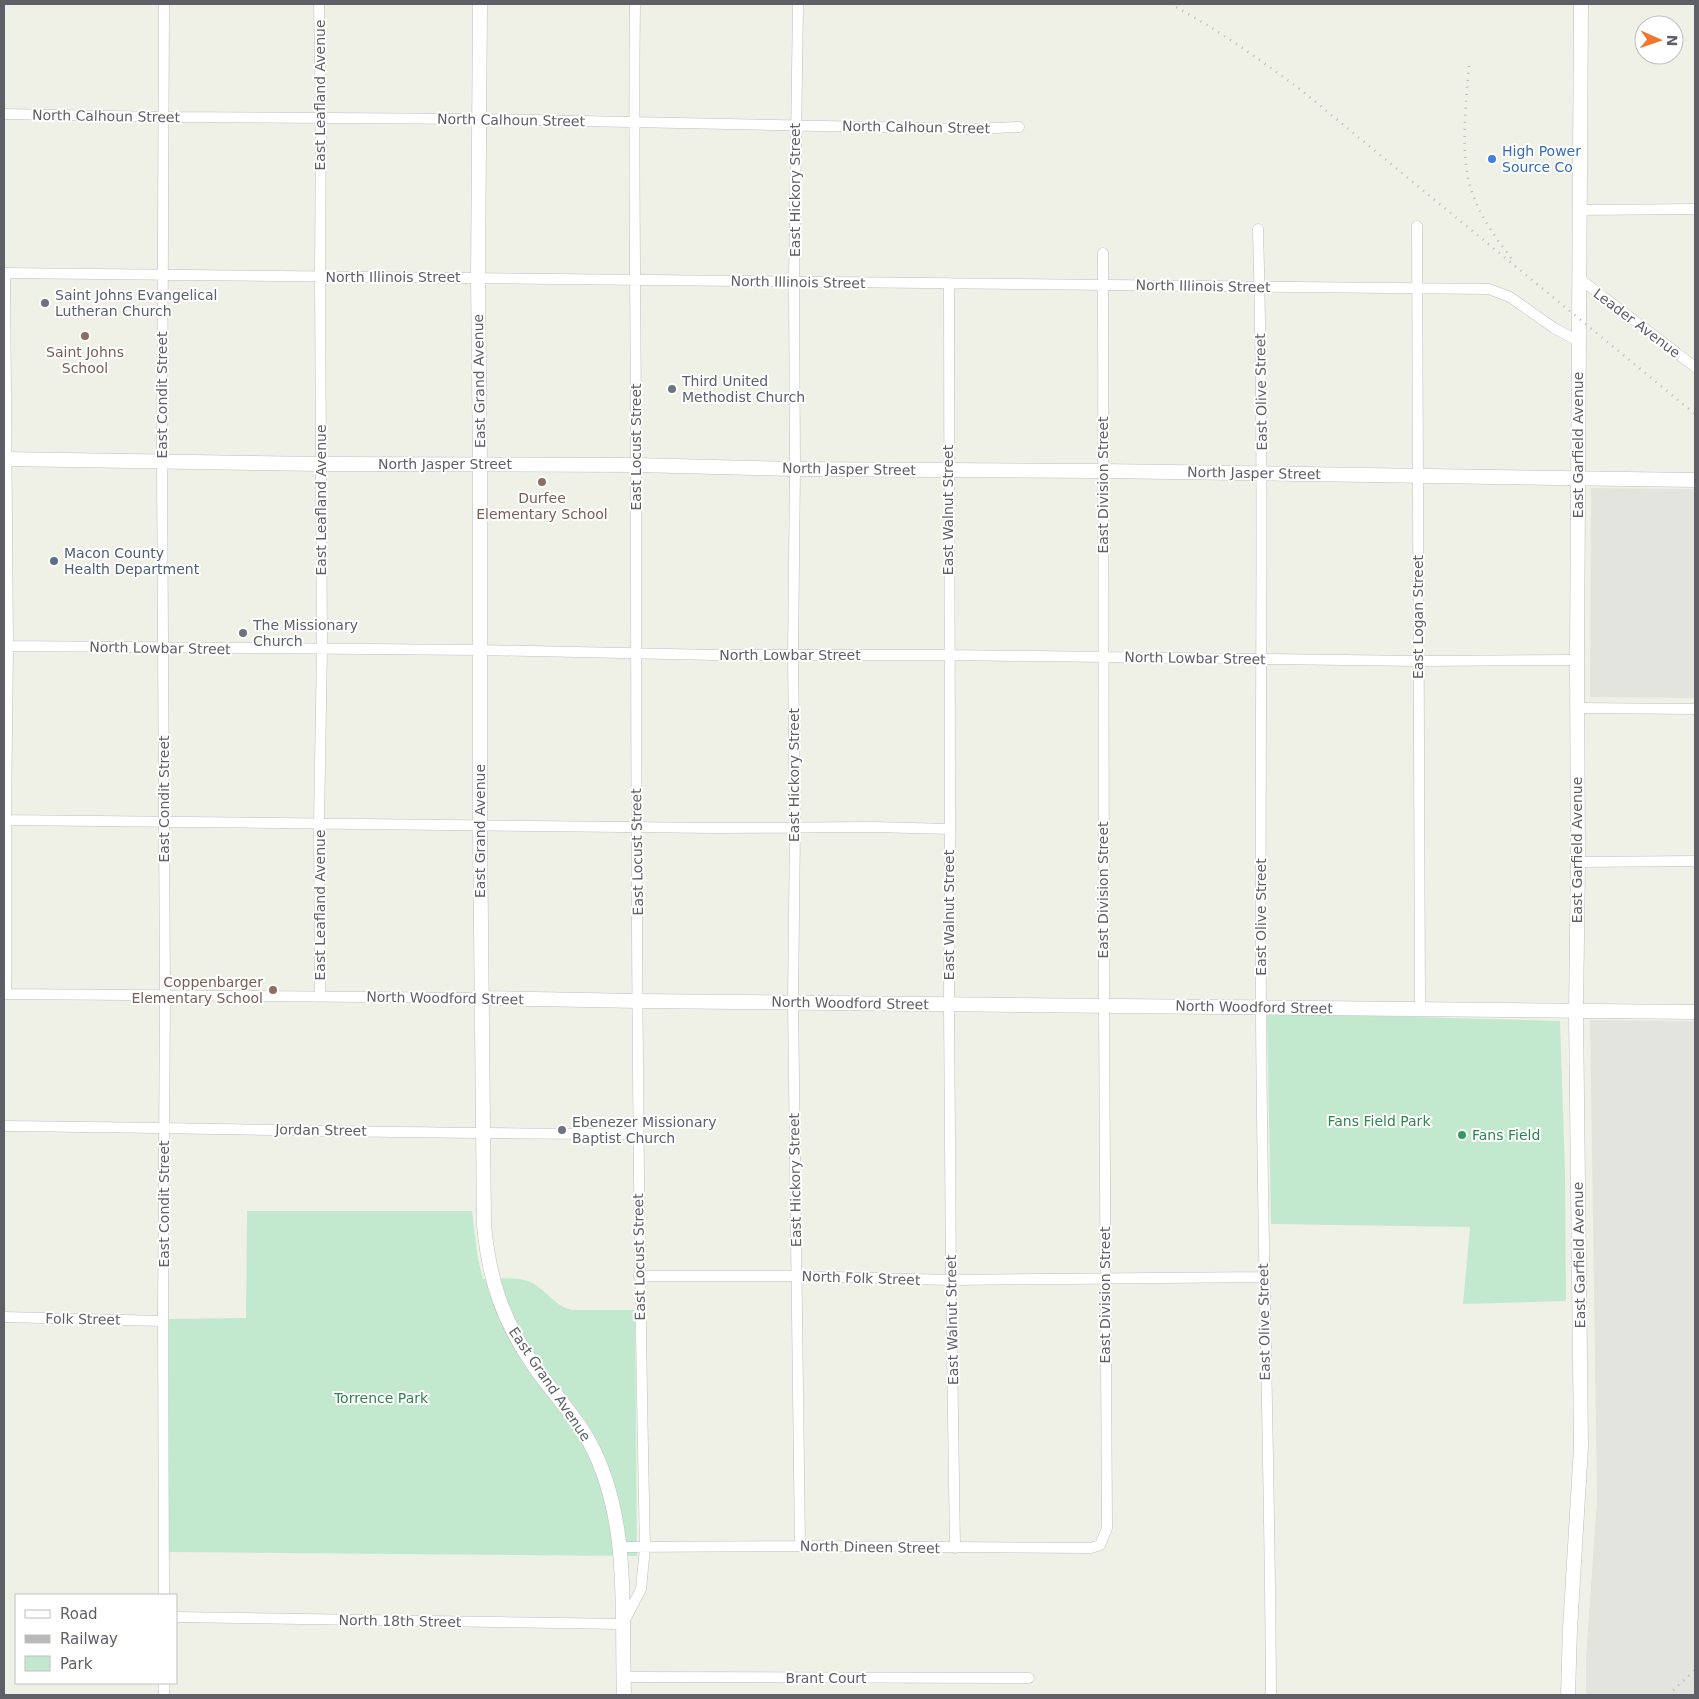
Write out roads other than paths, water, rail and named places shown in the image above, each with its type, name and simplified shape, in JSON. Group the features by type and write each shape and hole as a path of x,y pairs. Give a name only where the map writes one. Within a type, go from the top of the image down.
{"street":[{"name":"East Condit Street","path":"164,4 162,274 165,996 164,1594"},
{"name":"East Leafland Avenue","path":"319,4 322,649 319,824 320,997"},
{"name":"East Grand Avenue","path":"480,4 478,278 480,998 486,1256 490,1274 505,1316 534,1365 590,1443 607,1482 617,1521 620,1547 623,1624"},
{"name":"East Locust Street","path":"624,1695 623,1624 641,1589 645,1548 639,1276 636,826 636,465 633,122 636,4"},
{"name":"East Hickory Street","path":"798,4 794,282 795,469 793,655 795,828 793,1002 800,1546"},
{"name":"East Garfield Avenue","path":"1568,1695 1581,1447 1576,1011 1581,4"},
{"name":"North Calhoun Street","path":"4,114 479,119 970,128 1019,127"},
{"path":"1581,210 1695,209"},
{"name":"East Logan Street","path":"1417,226 1420,1008"},
{"name":"East Olive Street","path":"1258,229 1262,473 1261,1007 1263,1276 1271,1695"},
{"name":"East Division Street","path":"1103,253 1105,1279 1108,1528"},
{"name":"North Illinois Street","path":"5,273 1489,289 1510,297 1554,328 1578,341"},
{"path":"5,273 5,994"},
{"name":"Leader Avenue","path":"1580,279 1695,367"},
{"name":"East Walnut Street","path":"949,283 949,1004 955,1548"},
{"name":"North Jasper Street","path":"5,459 321,464 636,465 795,469 1102,471 1695,480"},
{"name":"North Lowbar Street","path":"6,646 1418,661 1577,660"},
{"path":"1577,708 1695,709"},
{"path":"5,820 950,829"},
{"path":"1578,862 1695,861"},
{"name":"North Woodford Street","path":"5,994 1695,1012"},
{"name":"Jordan Street","path":"4,1126 164,1127 482,1134 638,1134"},
{"name":"North Folk Street","path":"639,1276 796,1276 951,1280 1263,1276"},
{"name":"Folk Street","path":"4,1317 163,1321"},
{"name":"North Dineen Street","path":"620,1547 1091,1548 1100,1545 1108,1528"},
{"name":"North 18th Street","path":"178,1617 623,1624"},
{"name":"Brant Court","path":"623,1677 1029,1678"}],"railway":[{"path":"1170,4 1253,55 1301,90 1695,414"},
{"path":"1469,66 1465,128 1468,176 1474,199 1483,217 1512,259"},
{"path":"1668,1695 1695,1670"}],"place":[{"name":"High Power Source Co","path":"1492,159"},
{"name":"Saint Johns Evangelical Lutheran Church","path":"45,303"},
{"name":"Saint Johns School","path":"85,336"},
{"name":"Third United Methodist Church","path":"672,389"},
{"name":"Durfee Elementary School","path":"542,482"},
{"name":"Macon County Health Department","path":"54,561"},
{"name":"The Missionary Church","path":"243,633"},
{"name":"Coppenbarger Elementary School","path":"273,990"},
{"name":"Ebenezer Missionary Baptist Church","path":"562,1130"},
{"name":"Fans Field","path":"1462,1135"}],"park label":[{"name":"Fans Field Park","path":"1379,1121"},
{"name":"Torrence Park","path":"381,1398"}]}
